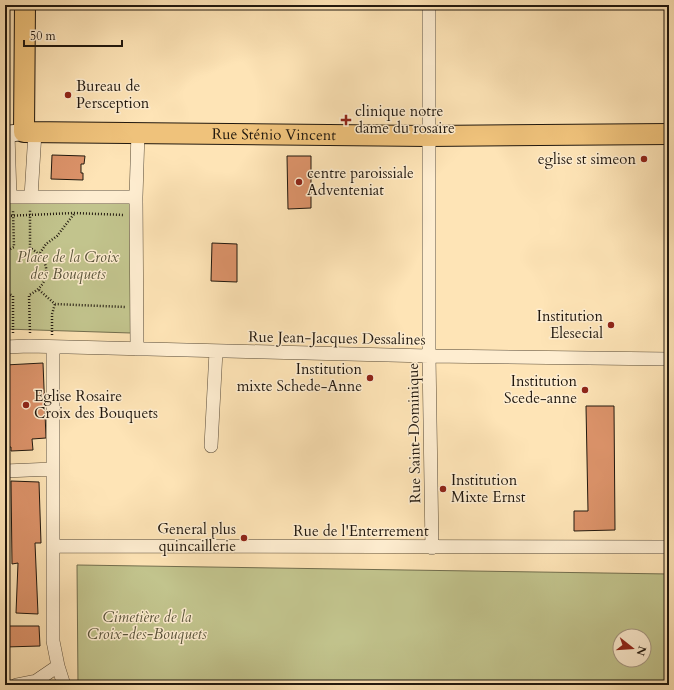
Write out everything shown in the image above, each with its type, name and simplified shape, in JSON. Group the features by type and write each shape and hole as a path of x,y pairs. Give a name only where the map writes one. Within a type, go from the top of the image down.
{"main road":[{"path":"18,133 25,5"},
{"name":"Rue Sténio Vincent","path":"18,133 138,132 428,136 669,134"}],"street":[{"name":"Rue Saint-Dominique","path":"429,5 429,356 432,548"},
{"path":"137,349 136,197 138,132"},
{"path":"18,133 31,197"},
{"path":"18,133 8,197 136,197"},
{"name":"Rue Jean-Jacques Dessalines","path":"9,347 29,346 429,356 669,359"},
{"path":"53,347 53,641 58,666 64,685"},
{"path":"211,446 216,351"},
{"path":"5,471 53,469"},
{"name":"Rue de l'Enterrement","path":"53,546 432,548 669,547"},
{"path":"16,685 36,681 58,666"}],"path":[{"path":"5,252 14,247 14,215 8,197"},
{"path":"29,346 29,295 39,290 46,276 46,266 40,253 30,248 29,214 31,197"},
{"path":"40,253 46,244 57,236 74,213"},
{"path":"5,216 74,213 136,215"},
{"path":"39,290 55,304 136,307"},
{"path":"5,292 13,296 9,347"},
{"path":"53,347 52,314 55,304"}],"green space":[{"name":"Place de la Croix des Bouquets","path":"132,202 131,333 5,329 5,203"},
{"name":"Cimetière de la Croix-des-Bouquets","path":"77,565 669,574 669,685 78,685"}],"building":[{"path":"52,155 85,156 84,164 81,164 83,180 51,179"},
{"name":"centre paroissiale Adventeniat","path":"287,156 311,156 311,208 288,209"},
{"path":"212,243 237,244 237,282 211,281"},
{"path":"43,363 46,438 32,439 33,450 11,451 11,447 5,447 5,365"},
{"path":"586,406 614,406 615,530 574,531 574,511 588,511"},
{"path":"11,481 39,482 41,543 35,543 38,614 16,613 18,563 12,564"},
{"path":"5,616 6,626 39,626 40,646 5,647"}],"place":[{"name":"Bureau de Persception","path":"68,95"},
{"name":"clinique notre dame du rosaire","path":"346,120"},
{"name":"eglise st simeon","path":"644,159"},
{"name":"centre paroissiale Adventeniat","path":"299,182"},
{"name":"Institution Elesecial","path":"611,325"},
{"name":"Institution mixte Schede-Anne","path":"370,378"},
{"name":"Institution Scede-anne","path":"585,390"},
{"name":"Eglise Rosaire Croix des Bouquets","path":"26,405"},
{"name":"Institution Mixte Ernst","path":"443,489"},
{"name":"General plus quincaillerie","path":"244,538"}]}
